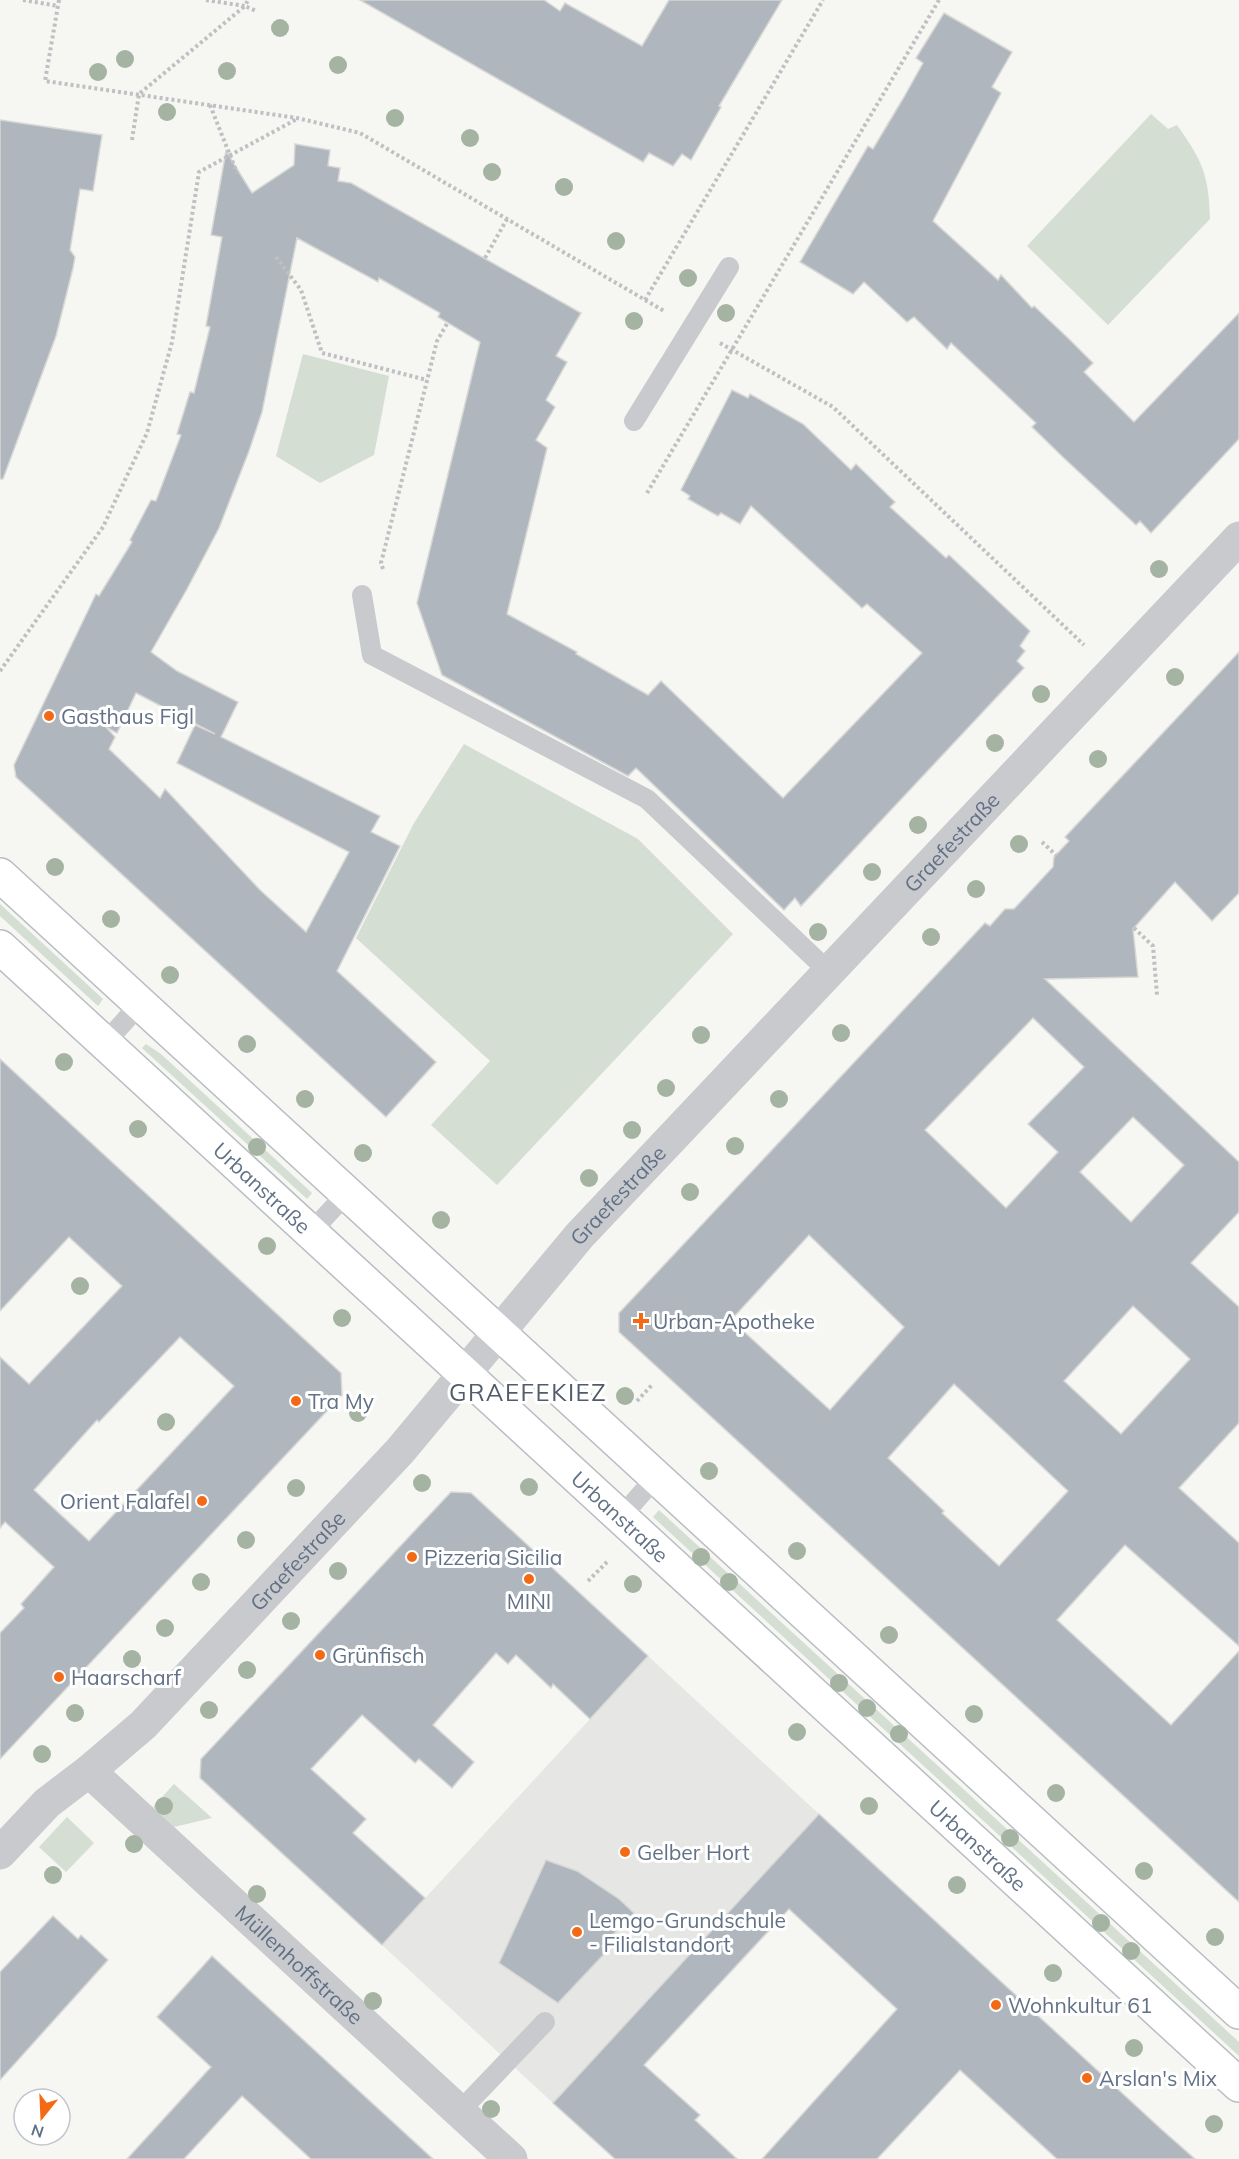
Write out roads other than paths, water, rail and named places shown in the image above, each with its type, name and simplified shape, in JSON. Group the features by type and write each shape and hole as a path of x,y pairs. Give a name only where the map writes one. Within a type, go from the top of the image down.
{"main road":[{"path":"0,874 1239,2012"},
{"name":"Urbanstraße","path":"0,947 1239,2085"}],"street":[{"name":"Graefestraße","path":"0,1853 47,1803 143,1725 400,1451 580,1235 1239,538"},
{"name":"Müllenhoffstraße","path":"88,1772 512,2159"}],"lane":[{"path":"634,421 729,267"},
{"path":"362,595 372,655 647,799 828,971"},
{"path":"105,1043 140,1004"},
{"path":"311,1232 347,1193"},
{"path":"621,1517 656,1477"},
{"path":"460,2112 545,2022"}],"place":[{"name":"Gasthaus Figl","path":"49,716"},
{"name":"Urban-Apotheke","path":"641,1321"},
{"name":"Tra My","path":"296,1401"},
{"name":"Orient Falafel","path":"202,1501"},
{"name":"Pizzeria Sicilia","path":"412,1557"},
{"name":"MINI","path":"529,1579"},
{"name":"Grünfisch","path":"320,1655"},
{"name":"Haarscharf","path":"59,1677"},
{"name":"Gelber Hort","path":"625,1852"},
{"name":"Lemgo-Grundschule - Filialstandort","path":"577,1932"},
{"name":"Wohnkultur 61","path":"996,2005"},
{"name":"Arslan's Mix","path":"1087,2078"}],"district":[{"name":"GRAEFEKIEZ","path":"528,1392"}]}
